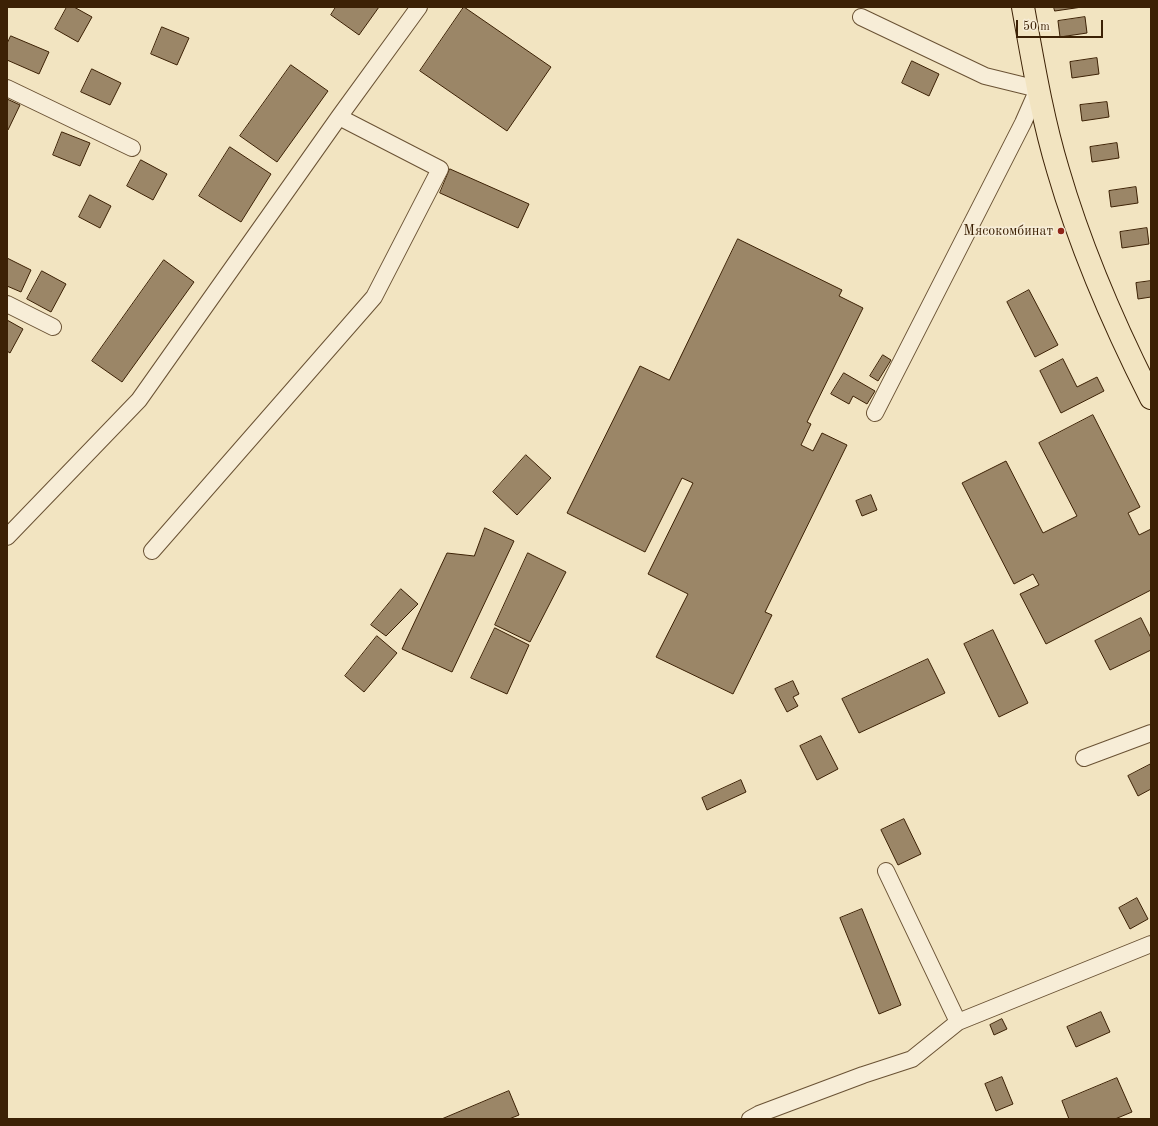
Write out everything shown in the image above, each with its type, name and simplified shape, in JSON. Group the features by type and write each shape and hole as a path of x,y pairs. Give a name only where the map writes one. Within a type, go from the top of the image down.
{"highway":[{"path":"1023,7 1038,89 1058,170 1097,282 1151,398"}],"street":[{"path":"7,537 139,400 339,117 419,7"},
{"path":"861,17 985,76 1038,89 875,413"},
{"path":"7,88 132,148"},
{"path":"152,551 374,297 440,169 339,117"},
{"path":"7,304 54,327"},
{"path":"1084,758 1151,733"},
{"path":"886,871 958,1022"},
{"path":"750,1119 774,1108 863,1075 912,1059 958,1022 1151,944"}],"building":[{"path":"67,7 74,7 92,17 78,42 55,29"},
{"path":"336,7 379,7 359,35 331,15"},
{"path":"464,7 551,67 507,131 420,71"},
{"path":"1054,7 1082,7 1055,11"},
{"path":"1085,17 1087,33 1060,37 1058,21"},
{"path":"162,27 189,38 177,65 151,54"},
{"path":"11,36 49,52 39,74 7,60 7,44"},
{"path":"1097,58 1099,74 1072,78 1070,62"},
{"path":"912,61 939,74 929,96 902,83"},
{"path":"291,65 328,91 277,162 240,136"},
{"path":"92,69 121,83 110,105 81,92"},
{"path":"7,99 20,105 8,130 7,129"},
{"path":"1107,102 1109,117 1082,121 1080,105"},
{"path":"62,132 90,143 80,166 53,155"},
{"path":"1117,143 1119,158 1092,162 1090,147"},
{"path":"230,147 271,174 241,222 199,196"},
{"path":"141,160 167,174 153,200 127,186"},
{"path":"450,169 529,204 518,228 440,193"},
{"path":"1136,187 1138,203 1111,207 1109,191"},
{"path":"90,195 111,206 100,228 79,217"},
{"path":"1147,228 1149,244 1122,248 1120,232"},
{"path":"738,239 842,290 839,296 863,308 807,422 811,424 801,445 813,451 822,433 847,445 765,612 772,615 733,694 656,657 688,594 648,574 693,483 682,478 645,552 567,513 640,366 669,380"},
{"path":"7,258 31,270 21,292 7,286"},
{"path":"164,260 194,282 122,382 92,361"},
{"path":"42,271 66,284 51,312 27,299"},
{"path":"1151,281 1151,297 1138,299 1136,283"},
{"path":"1029,290 1058,345 1035,357 1007,302"},
{"path":"7,320 23,329 10,353 7,351"},
{"path":"883,355 891,360 878,381 870,376"},
{"path":"1063,359 1077,387 1097,377 1104,391 1061,413 1040,371"},
{"path":"844,373 875,391 867,404 853,396 849,404 831,394"},
{"path":"1093,415 1140,507 1128,513 1139,535 1151,529 1151,590 1046,644 1020,594 1039,585 1033,574 1014,584 962,483 1006,461 1043,533 1077,516 1039,443"},
{"path":"526,455 551,478 517,515 493,492"},
{"path":"871,495 877,510 862,516 856,501"},
{"path":"485,528 514,541 452,672 402,649 447,553 474,556"},
{"path":"528,553 566,572 530,642 495,625"},
{"path":"401,589 418,604 386,636 371,625"},
{"path":"1141,618 1151,638 1151,650 1110,670 1095,641"},
{"path":"495,628 529,645 507,694 471,678"},
{"path":"993,630 1028,703 999,717 964,644"},
{"path":"377,636 397,653 364,692 345,676"},
{"path":"928,659 945,693 859,733 842,699"},
{"path":"793,681 799,694 793,697 798,706 787,712 775,689"},
{"path":"821,736 838,769 817,780 800,746"},
{"path":"1151,764 1151,789 1138,796 1128,776"},
{"path":"741,780 746,792 707,810 702,798"},
{"path":"904,819 921,854 898,865 881,830"},
{"path":"1137,898 1148,919 1130,929 1119,908"},
{"path":"862,909 901,1005 879,1014 840,918"},
{"path":"1101,1012 1110,1032 1076,1047 1067,1027"},
{"path":"1002,1019 1007,1029 994,1035 990,1025"},
{"path":"1002,1077 1013,1104 996,1111 985,1084"},
{"path":"1117,1078 1132,1112 1115,1119 1069,1119 1062,1101"},
{"path":"509,1091 519,1115 509,1119 442,1119"}],"place":[{"name":"Мясокомбинат","path":"1061,231"}]}
